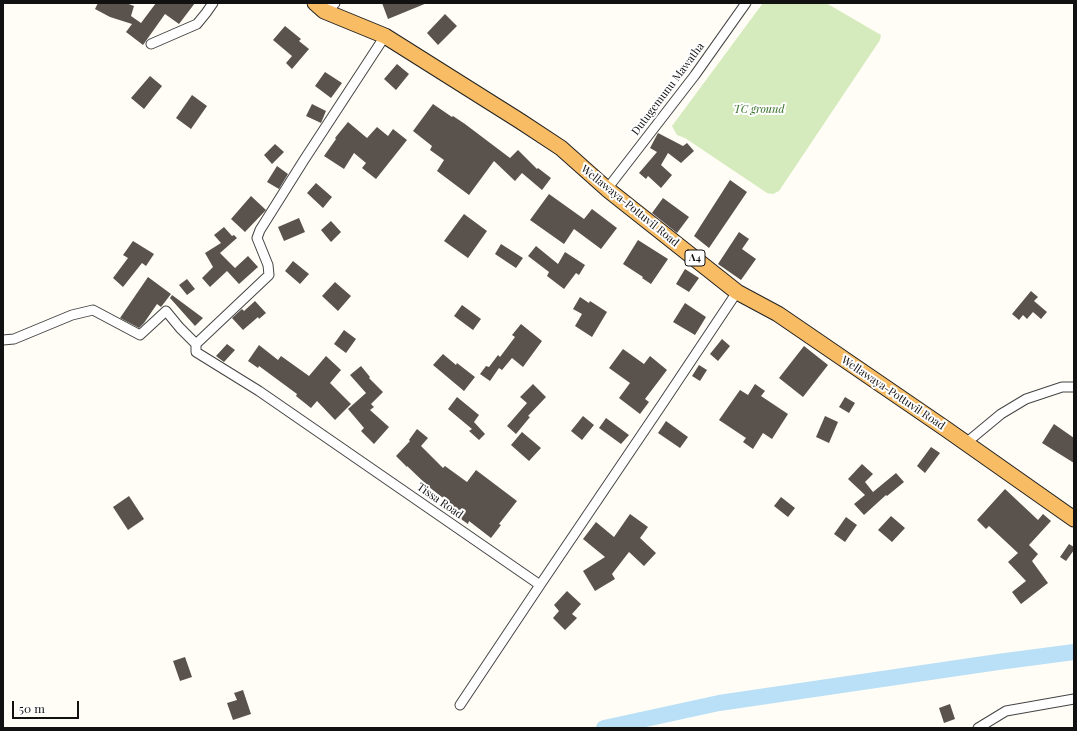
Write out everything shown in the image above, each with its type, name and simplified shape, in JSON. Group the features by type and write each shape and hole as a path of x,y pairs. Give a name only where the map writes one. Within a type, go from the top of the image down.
{"highway":[{"name":"Wellawaya-Pottuvil Road","path":"324,6 385,36 514,117 560,148 607,188 737,292 778,314 1074,519"}],"street":[{"path":"151,44 197,24 213,3"},
{"name":"Dutugemunu Mawatha","path":"607,188 695,75 746,3"},
{"path":"3,340 14,339 72,315 94,310 140,335 166,311 196,344 269,274 268,265 257,238 260,230 385,36"},
{"path":"460,706 737,292"},
{"name":"Tissa Road","path":"196,344 196,352 260,391 540,586"},
{"path":"966,443 1001,414 1026,399 1062,387 1074,387"},
{"path":"978,728 1006,711 1074,699"}],"green space":[{"name":"TC ground","path":"763,3 826,3 881,35 880,40 779,191 773,194 767,193 685,138 677,135 672,126"}],"building":[{"path":"98,3 126,3 134,6 131,16 141,23 156,3 195,3 179,24 165,14 143,45 126,32 132,24 110,17 95,9"},
{"path":"382,3 427,3 388,19"},
{"path":"445,14 457,26 438,45 427,33"},
{"path":"285,26 301,39 299,41 309,49 292,69 286,63 292,56 273,40"},
{"path":"397,64 409,74 396,90 384,79"},
{"path":"325,72 342,83 331,98 315,86"},
{"path":"150,76 162,86 144,109 131,98"},
{"path":"192,95 207,106 191,129 176,118"},
{"path":"312,104 326,111 321,123 306,116"},
{"path":"433,104 465,124 510,158 518,150 537,169 538,168 551,178 542,190 522,173 515,181 494,161 469,195 437,171 444,160 430,150 432,146 413,131"},
{"path":"348,122 367,138 377,127 388,136 393,129 407,140 376,179 362,168 366,163 354,153 344,169 324,156 336,139 335,138"},
{"path":"658,133 683,146 687,143 694,151 681,163 668,153 661,165 672,175 661,188 648,176 646,179 639,173 657,152 650,148"},
{"path":"275,144 284,152 272,164 264,155"},
{"path":"277,166 288,174 279,189 267,182"},
{"path":"730,180 747,192 709,248 694,236"},
{"path":"316,183 332,197 323,208 307,193"},
{"path":"549,194 584,219 592,209 617,228 601,249 574,229 564,244 530,220"},
{"path":"251,196 266,210 245,232 231,219"},
{"path":"663,198 689,217 677,233 652,213"},
{"path":"464,214 487,231 468,258 444,241"},
{"path":"299,218 305,232 284,241 278,227"},
{"path":"331,221 341,232 331,242 321,230"},
{"path":"224,227 232,236 234,235 237,238 220,253 235,268 248,256 258,267 239,284 227,271 210,287 202,278 213,267 205,253 221,243 214,235"},
{"path":"739,232 749,239 742,249 756,259 741,280 718,264"},
{"path":"638,240 668,259 651,284 623,264"},
{"path":"133,241 154,254 146,266 142,263 123,287 113,278 128,258 123,255"},
{"path":"501,244 523,258 516,268 495,254"},
{"path":"536,246 558,264 565,252 585,265 579,275 576,273 564,289 547,276 549,272 528,256"},
{"path":"293,261 309,274 300,284 285,271"},
{"path":"685,269 699,278 689,292 676,284"},
{"path":"148,277 171,294 161,307 157,304 139,328 120,318"},
{"path":"187,279 195,289 187,295 179,285"},
{"path":"335,282 351,296 338,311 322,296"},
{"path":"1031,291 1038,297 1034,301 1047,312 1041,319 1033,312 1027,319 1023,315 1019,320 1012,314"},
{"path":"172,295 203,318 195,326 170,298"},
{"path":"580,297 589,303 590,301 607,312 592,337 575,326 582,314 573,309"},
{"path":"255,301 266,313 259,319 258,317 243,330 232,318 242,309 244,311"},
{"path":"685,303 706,317 695,335 673,322"},
{"path":"462,305 481,319 473,330 454,316"},
{"path":"521,324 542,341 523,367 512,358 502,370 499,368 490,381 480,374 486,366 489,367 498,355 500,357 515,337 512,335"},
{"path":"344,330 356,339 346,353 334,344"},
{"path":"722,339 730,346 718,361 710,354"},
{"path":"227,344 235,350 224,362 216,356"},
{"path":"259,345 278,360 281,356 309,376 326,356 341,370 330,383 351,404 335,420 317,401 311,408 296,396 297,394 259,366 258,368 248,361"},
{"path":"804,346 828,365 803,397 779,378"},
{"path":"623,349 644,364 650,356 667,370 645,399 649,402 640,414 619,398 630,383 609,368"},
{"path":"443,354 456,365 457,363 475,377 464,391 433,365"},
{"path":"699,365 707,370 700,381 692,376"},
{"path":"361,366 370,377 369,378 383,392 371,404 374,407 370,410 389,427 374,444 361,431 364,428 348,409 366,393 350,375"},
{"path":"533,384 546,397 528,416 530,417 516,434 507,426 527,403 520,397"},
{"path":"755,384 765,391 761,396 788,414 772,439 763,433 753,449 743,442 746,438 719,420 740,390 748,395"},
{"path":"457,397 479,415 474,422 485,434 479,440 469,431 472,429 448,409"},
{"path":"845,397 855,403 849,413 839,407"},
{"path":"583,416 594,425 582,440 571,431"},
{"path":"825,416 838,422 829,443 816,437"},
{"path":"606,418 629,435 621,444 599,428"},
{"path":"666,421 688,437 680,448 658,433"},
{"path":"1054,424 1074,438 1074,463 1042,443"},
{"path":"417,429 428,438 421,446 443,468 445,466 467,482 476,470 517,501 499,524 501,525 491,538 469,521 468,524 448,510 452,505 429,487 396,456 410,441 409,440"},
{"path":"522,432 541,448 529,461 511,445"},
{"path":"931,447 940,453 925,473 917,466"},
{"path":"862,464 873,474 865,482 873,492 896,473 904,482 887,496 886,495 864,515 854,504 865,495 848,479"},
{"path":"1005,489 1038,520 1043,514 1051,521 1029,545 1038,554 1032,561 1048,583 1021,604 1012,592 1026,581 1008,562 1018,553 989,526 986,529 977,520"},
{"path":"129,496 144,519 128,530 113,507"},
{"path":"781,497 795,508 788,517 774,506"},
{"path":"630,514 648,527 640,538 656,553 644,566 629,552 612,574 615,579 595,591 583,571 605,557 583,539 596,522 614,537"},
{"path":"891,516 905,528 892,542 878,530"},
{"path":"846,517 857,525 845,542 834,534"},
{"path":"1069,544 1074,547 1074,550 1066,561 1060,557"},
{"path":"567,591 581,604 572,614 577,618 565,630 553,618 559,611 554,605"},
{"path":"185,657 192,677 180,681 173,661"},
{"path":"243,690 251,714 233,720 227,703 237,700 234,693"},
{"path":"950,704 955,719 944,723 939,708"}],"waterway":[{"path":"604,728 719,703 1074,652"}]}
